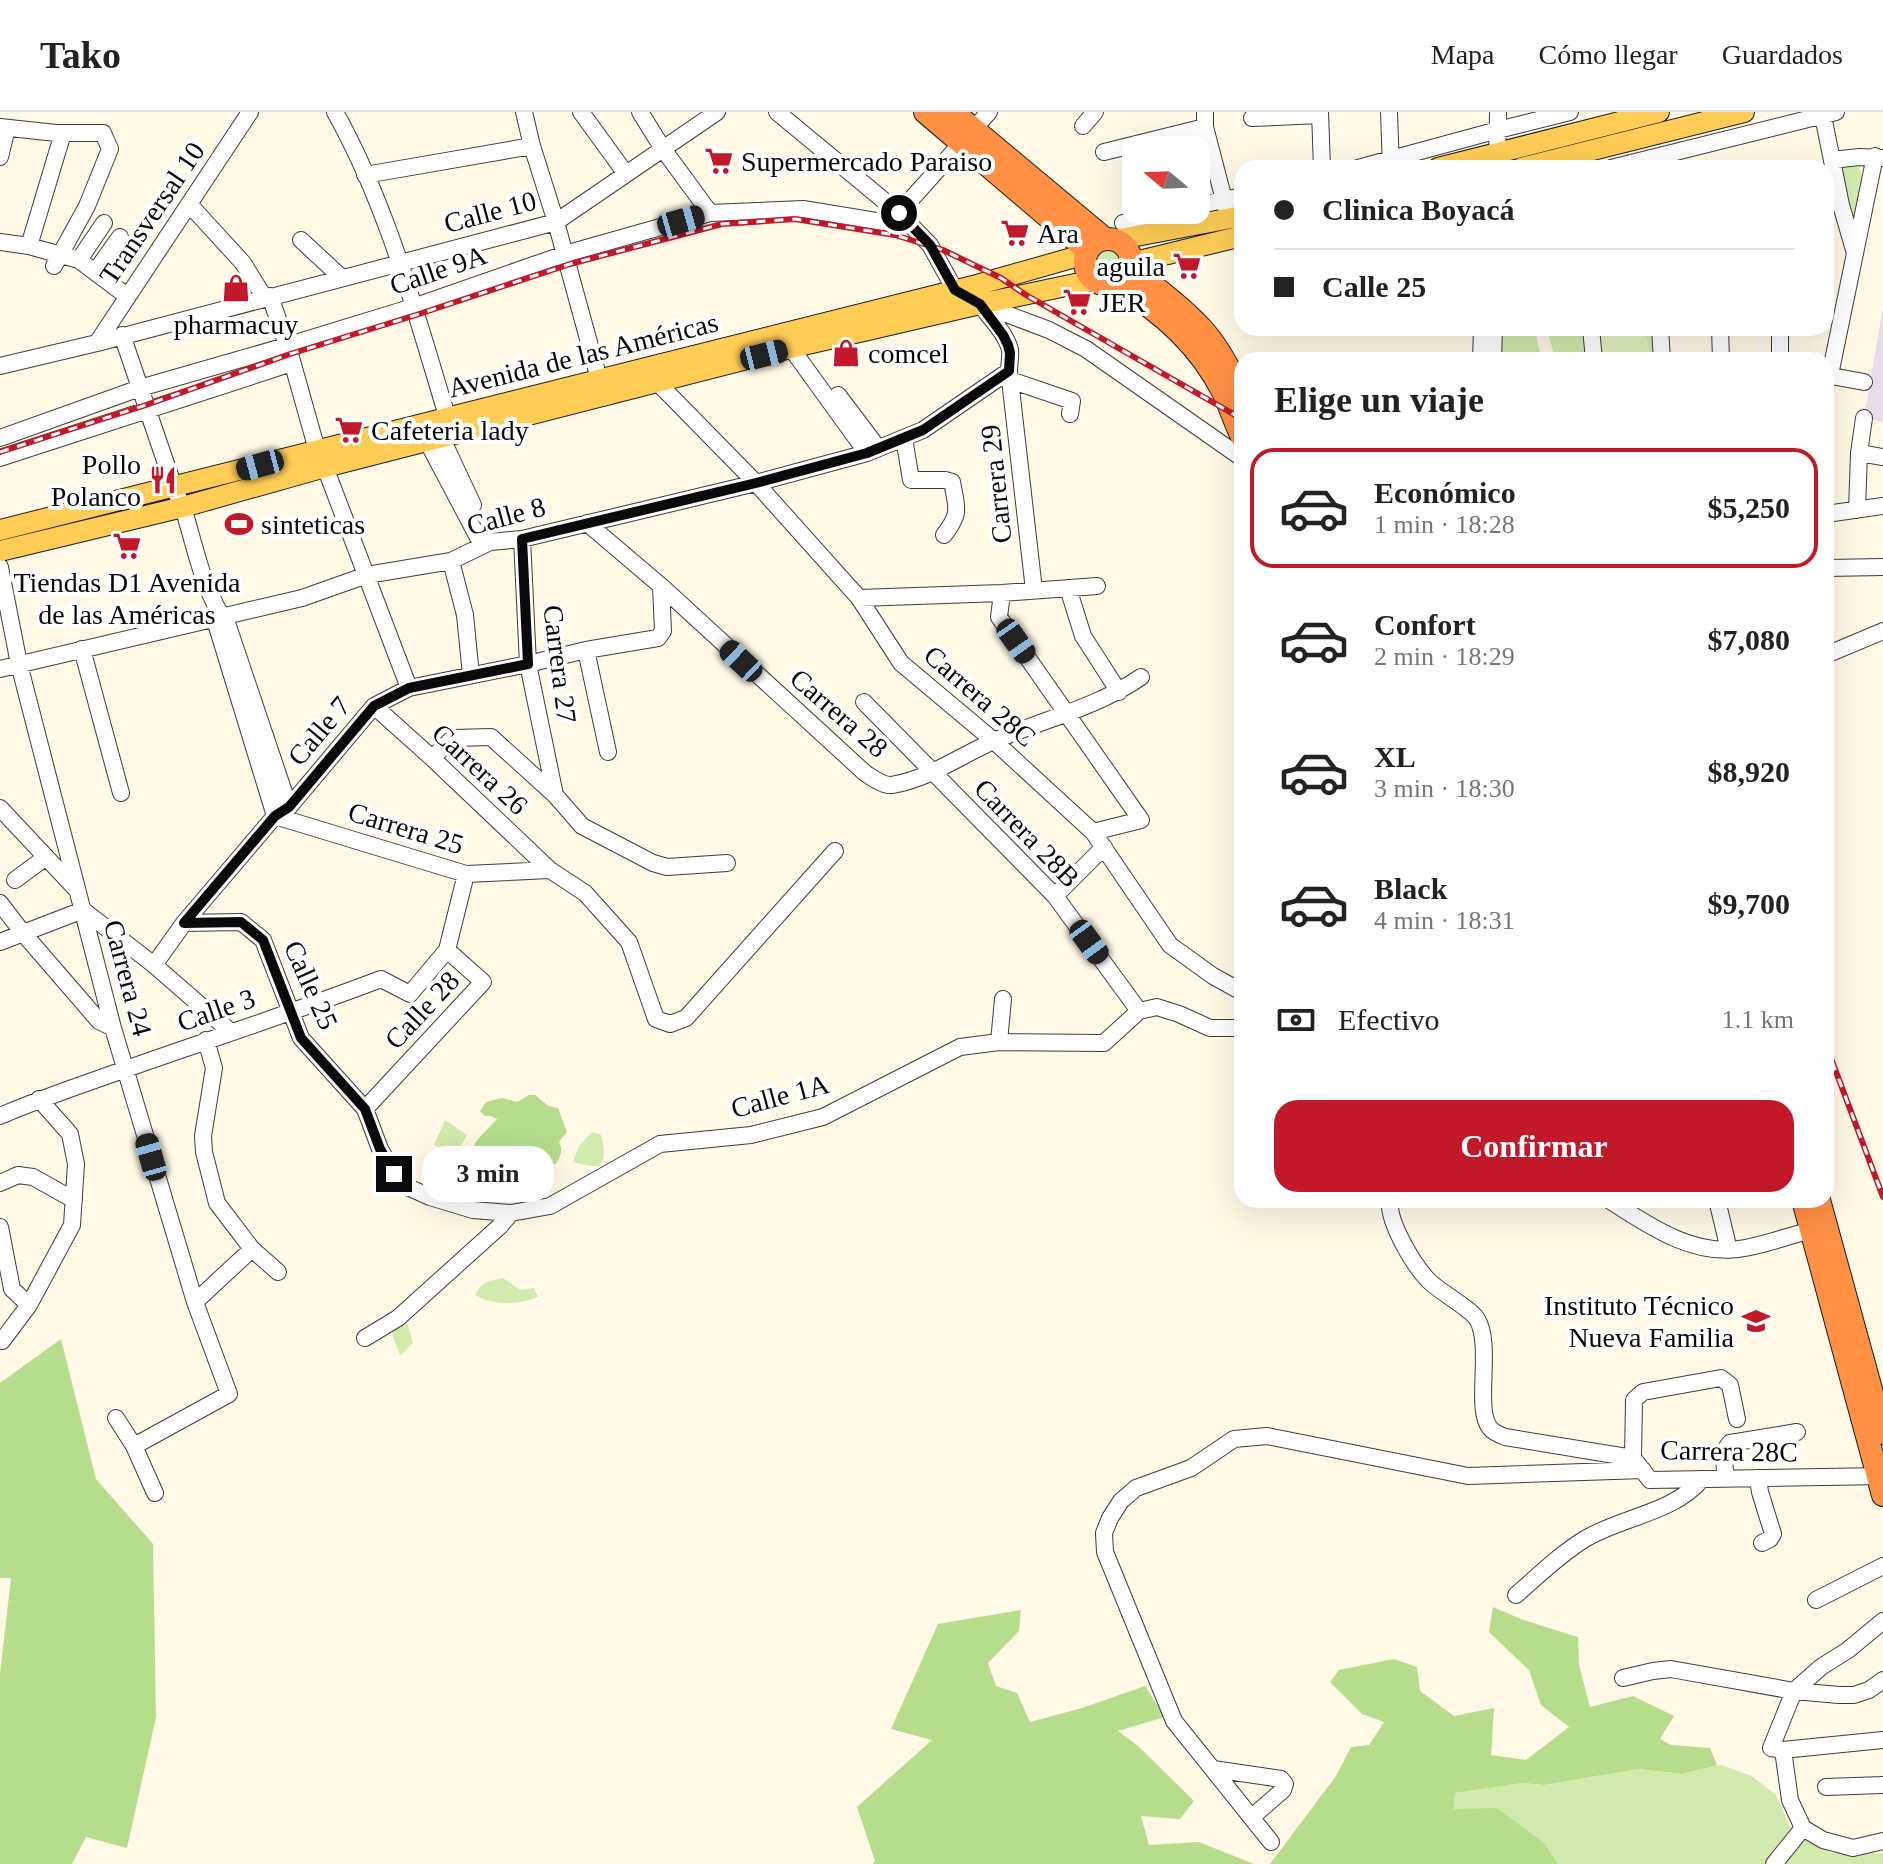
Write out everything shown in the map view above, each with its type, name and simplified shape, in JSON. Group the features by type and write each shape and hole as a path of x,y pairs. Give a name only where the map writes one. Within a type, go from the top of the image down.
{"highway":[{"path":"925,112 968,137 1103,241 1126,248 1117,274"},
{"path":"953,112 968,137"},
{"path":"1103,241 1086,268 1117,274 1162,293 1204,331 1234,380"},
{"path":"1117,274 1191,344 1222,389 1234,418"},
{"path":"1805,1208 1883,1433"},
{"path":"1821,1208 1872,1400 1881,1483"}],"main road":[{"path":"1497,160 1659,112"},
{"path":"1553,160 1744,112"},
{"name":"Avenida de las Américas","path":"437,429 599,379 676,369 790,344 969,293 1103,241 1232,212"},
{"name":"Avenida de las Américas","path":"790,344 969,293 1117,274 1234,238"},
{"name":"Avenida de las Américas","path":"0,530 174,487 321,458 437,429 657,382 676,369"},
{"name":"Avenida de las Américas","path":"0,551 183,507 321,458"}],"street":[{"name":"Transversal 10","path":"97,343 250,112"},
{"path":"335,112 349,137 401,263 413,307 437,429 486,544"},
{"path":"524,112 599,379"},
{"path":"581,112 626,174"},
{"path":"640,112 710,213"},
{"name":"Calle 10","path":"0,366 556,222 717,112"},
{"name":"Carrera 29","path":"777,112 899,213 930,245 1008,345 1034,590"},
{"path":"899,213 989,112"},
{"path":"1083,126 1095,112"},
{"path":"1389,112 1390,160"},
{"path":"1497,160 1498,112"},
{"path":"1403,160 1498,130 1570,112"},
{"path":"1252,118 1320,113 1322,160"},
{"path":"1654,160 1830,114 1832,160 1879,157 1833,352"},
{"path":"1104,152 1205,119 1232,212 1210,208"},
{"path":"0,157 3,128 103,133 110,149 87,206 57,260"},
{"path":"29,246 63,133"},
{"path":"365,175 532,146"},
{"path":"189,204 243,263 267,296 292,363 321,458 409,688"},
{"path":"1834,207 1855,256"},
{"name":"Calle 9A","path":"0,438 140,388 413,307 565,254 710,213 803,209 882,222 899,213"},
{"path":"79,260 104,223"},
{"path":"1103,241 1145,224"},
{"path":"95,272 120,237"},
{"path":"301,240 342,278"},
{"path":"0,242 29,246 57,260 79,260 127,296"},
{"path":"969,293 1078,345 1234,452"},
{"path":"122,335 183,507 202,577 217,614 228,626 282,812"},
{"path":"790,344 873,450"},
{"path":"0,458 292,363"},
{"path":"1010,375 1072,401 1070,414"},
{"name":"Calle 8","path":"0,669 142,637 217,614 302,598 367,575 451,561 486,544 522,539 756,483 873,450 923,430 1010,375"},
{"path":"1834,376 1864,382"},
{"name":"Carrera 28C","path":"657,382 756,483 859,598 901,663 994,741 1093,832 1170,945 1234,988"},
{"path":"1857,510 1864,418"},
{"path":"904,438 911,480 952,482 957,510 955,520 944,535"},
{"path":"1859,453 1883,457"},
{"path":"1834,513 1883,506"},
{"name":"Carrera 28","path":"587,523 661,586 865,773 889,786 932,772"},
{"name":"Carrera 27","path":"522,539 528,664 555,795"},
{"path":"451,561 465,615 471,675"},
{"name":"Carrera 24","path":"0,567 19,664 113,1028 195,1302 229,1394 134,1446"},
{"path":"1834,568 1883,567"},
{"name":"Calle 7","path":"154,965 184,923 374,706 409,688 591,649 658,638 663,631 661,586"},
{"path":"859,598 1097,586"},
{"path":"1068,588 1083,636 1119,692"},
{"path":"1002,593 999,617 1141,820 1093,832"},
{"path":"1834,652 1883,631"},
{"path":"82,649 121,793"},
{"path":"591,649 608,752"},
{"path":"932,772 994,741 1119,692 1141,677"},
{"name":"Carrera 28B","path":"864,702 1055,896 1139,1011"},
{"name":"Carrera 26","path":"374,706 550,870"},
{"name":"Carrera 27","path":"432,758 453,738 491,737 555,795 582,826 653,863 667,867 727,863"},
{"path":"0,808 77,890"},
{"name":"Carrera 25","path":"282,812 466,874 550,870"},
{"path":"1055,896 1104,847"},
{"path":"550,870 585,893 629,942 656,1019 670,1024 686,1018 835,851"},
{"path":"15,880 46,857"},
{"name":"Calle 3","path":"0,1116 39,1099 381,979 410,994 447,950 466,874"},
{"path":"0,903 99,1021 113,1028"},
{"path":"0,942 83,910 154,965 231,1032"},
{"name":"Calle 25","path":"184,923 241,922 263,940 301,1038 365,1109 380,1149 394,1174 410,1188 430,1197 473,1210 511,1213"},
{"name":"Calle 28","path":"365,1109 483,982 447,950"},
{"path":"999,1042 1003,999"},
{"path":"1139,1011 1157,1007 1210,1028 1234,1028"},
{"name":"Calle 1A","path":"511,1213 550,1206 660,1144 751,1135 823,1117 960,1047 999,1042 1104,1043 1139,1011"},
{"path":"206,1040 214,1068 203,1136 204,1152 217,1203 252,1249 278,1272"},
{"path":"2,1341 29,1305 72,1225 76,1164 70,1134 39,1099"},
{"path":"0,1183 18,1175 33,1177 74,1200"},
{"name":"Carrera 28C","path":"1389,1208 1399,1238 1429,1281 1477,1318 1483,1339 1484,1417 1490,1429 1505,1437 1638,1464 1650,1480 1758,1478 1881,1483"},
{"path":"1625,1208 1654,1229 1695,1246 1729,1250 1745,1248 1811,1230"},
{"path":"1719,1208 1729,1250"},
{"path":"365,1338 398,1318 511,1213"},
{"path":"0,1227 12,1289 29,1305"},
{"path":"195,1302 252,1249"},
{"path":"1271,1842 1174,1721 1105,1552 1104,1533 1121,1501 1136,1488 1191,1468 1234,1439 1267,1436 1468,1476 1638,1464 1634,1400 1643,1392 1721,1378 1730,1385 1737,1419"},
{"path":"116,1418 134,1446 155,1493"},
{"path":"1726,1479 1725,1453 1730,1443 1797,1432"},
{"path":"1758,1478 1773,1534 1762,1543"},
{"path":"1516,1595 1583,1540 1685,1494 1702,1479"},
{"path":"1816,1600 1883,1566"},
{"path":"1883,1621 1794,1691 1777,1749 1790,1800 1803,1828 1823,1840 1853,1848 1883,1841"},
{"path":"1623,1678 1671,1669 1794,1691 1839,1695 1854,1695 1869,1690 1883,1680"},
{"path":"1777,1749 1883,1740"},
{"path":"1213,1769 1281,1779 1285,1784 1283,1790 1252,1817"},
{"path":"1826,1787 1883,1785"},
{"path":"1784,1860 1803,1828"}],"shaded area":[{"path":"1883,308 1883,422 1864,418"}],"green space":[{"path":"1859,161 1862,180 1852,231 1838,166"},
{"path":"1108,247 1119,251 1123,262 1119,273 1108,277 1097,273 1093,262 1097,251"},
{"path":"1499,336 1537,336 1540,352 1498,352"},
{"path":"1548,336 1585,336 1587,352 1554,352"},
{"path":"1597,336 1653,336 1655,352 1598,352"},
{"path":"1646,336 1649,352 1603,352 1600,337"},
{"path":"535,1095 548,1106 558,1108 567,1132 559,1142 559,1158 556,1164 545,1166 523,1157 507,1164 496,1163 493,1157 474,1145 497,1119 480,1111 486,1102 502,1098 517,1102"},
{"path":"445,1120 467,1135 455,1156 434,1145"},
{"path":"592,1132 601,1135 604,1147 600,1166 573,1162 579,1146"},
{"path":"503,1278 520,1290 534,1288 538,1297 506,1303 475,1295 483,1284"},
{"path":"406,1318 413,1343 400,1356 390,1328"},
{"path":"61,1339 96,1479 153,1544 156,1717 127,1848 86,1837 72,1864 0,1864 0,1674 11,1578 0,1578 0,1383"},
{"path":"1493,1607 1578,1637 1579,1665 1590,1707 1633,1696 1674,1716 1660,1739 1671,1745 1710,1748 1717,1765 1682,1774 1638,1769 1544,1785 1522,1783 1455,1793 1454,1809 1497,1808 1544,1843 1558,1864 1270,1864 1336,1776 1351,1747 1369,1745 1384,1722 1362,1714 1330,1682 1339,1670 1394,1659 1417,1667 1420,1691 1454,1716 1494,1708 1491,1755 1526,1760 1569,1727 1541,1705 1529,1670 1489,1632"},
{"path":"1021,1610 1019,1631 988,1663 996,1686 1017,1693 1030,1722 1145,1686 1165,1717 1118,1731 1138,1746 1194,1801 1180,1819 1141,1816 1149,1845 1199,1842 1254,1864 873,1864 875,1861 857,1807 932,1740 891,1729 938,1624"},
{"path":"1721,1765 1752,1776 1776,1795 1790,1827 1831,1853 1883,1853 1883,1864 1558,1864 1543,1843 1527,1831 1454,1810 1455,1793 1522,1783 1544,1785 1638,1769 1682,1774"}],"railway":[{"path":"0,452 570,264 722,224 795,219 895,235 943,250 1001,278 1234,414"},
{"path":"1834,1066 1883,1197"}],"place":[{"name":"Supermercado Paraiso","path":"719,161"},
{"name":"Ara","path":"1015,233"},
{"name":"aguila","path":"1187,266"},
{"name":"pharmacuy","path":"236,288"},
{"name":"JER","path":"1077,302"},
{"name":"comcel","path":"846,353"},
{"name":"Cafeteria lady","path":"349,430"},
{"name":"Pollo Polanco","path":"163,480"},
{"name":"sinteticas","path":"239,524"},
{"name":"Tiendas D1 Avenida de las Américas","path":"127,546"},
{"name":"Instituto Técnico Nueva Familia","path":"1756,1321"}],"route":[{"path":"394,1174 380,1149 365,1109 301,1038 263,940 241,922 184,923 275,816 289,807 374,706 409,688 528,664 522,539 867,453 923,430 1009,371 1010,353 1003,335 980,304 955,290 930,245 899,213"}]}
